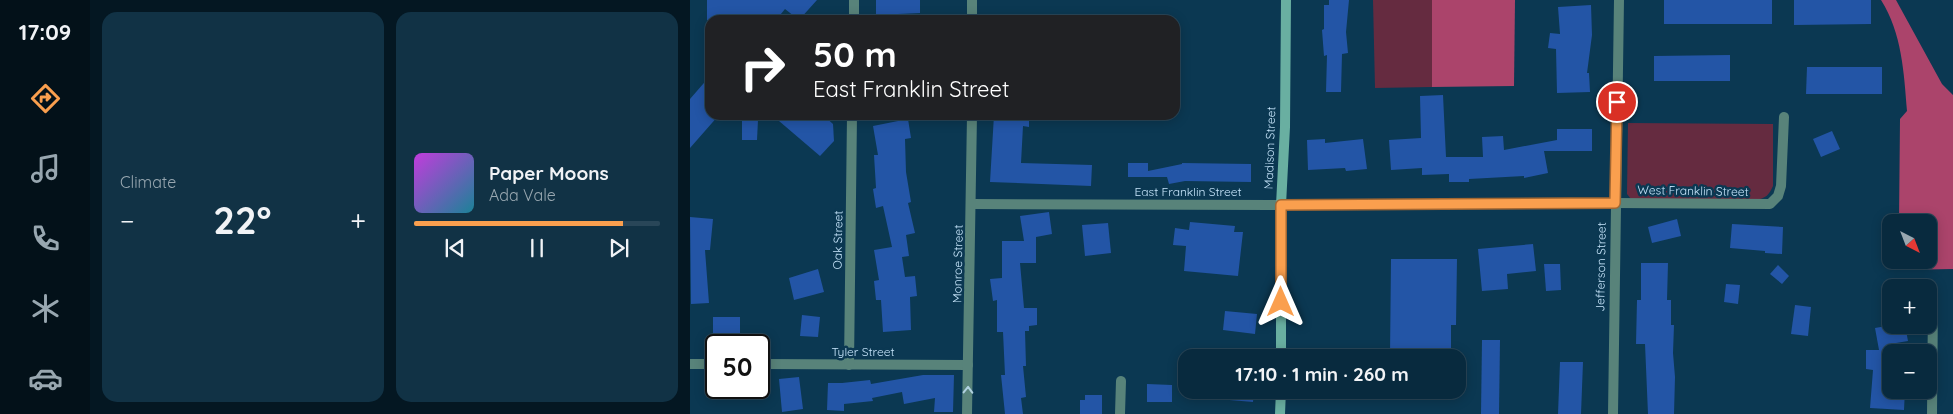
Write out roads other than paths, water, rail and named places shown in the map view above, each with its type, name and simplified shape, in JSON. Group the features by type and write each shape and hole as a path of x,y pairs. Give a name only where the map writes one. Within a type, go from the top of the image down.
{"main road":[{"name":"Madison Street","path":"1281,349 1281,205 1286,0"},
{"path":"1280,414 1281,399"}],"street":[{"path":"854,0 854,15"},
{"path":"972,0 972,15"},
{"name":"Jefferson Street","path":"1613,414 1619,0"},
{"name":"West Franklin Street","path":"1615,203 1770,204 1778,196 1781,186 1784,117"},
{"name":"Oak Street","path":"849,365 852,120"},
{"name":"Monroe Street","path":"967,414 972,120"},
{"name":"East Franklin Street","path":"971,204 1615,203"},
{"path":"1932,414 1933,334"},
{"path":"690,364 705,364"},
{"name":"Tyler Street","path":"770,364 968,365"},
{"path":"1120,414 1121,381"}]}
